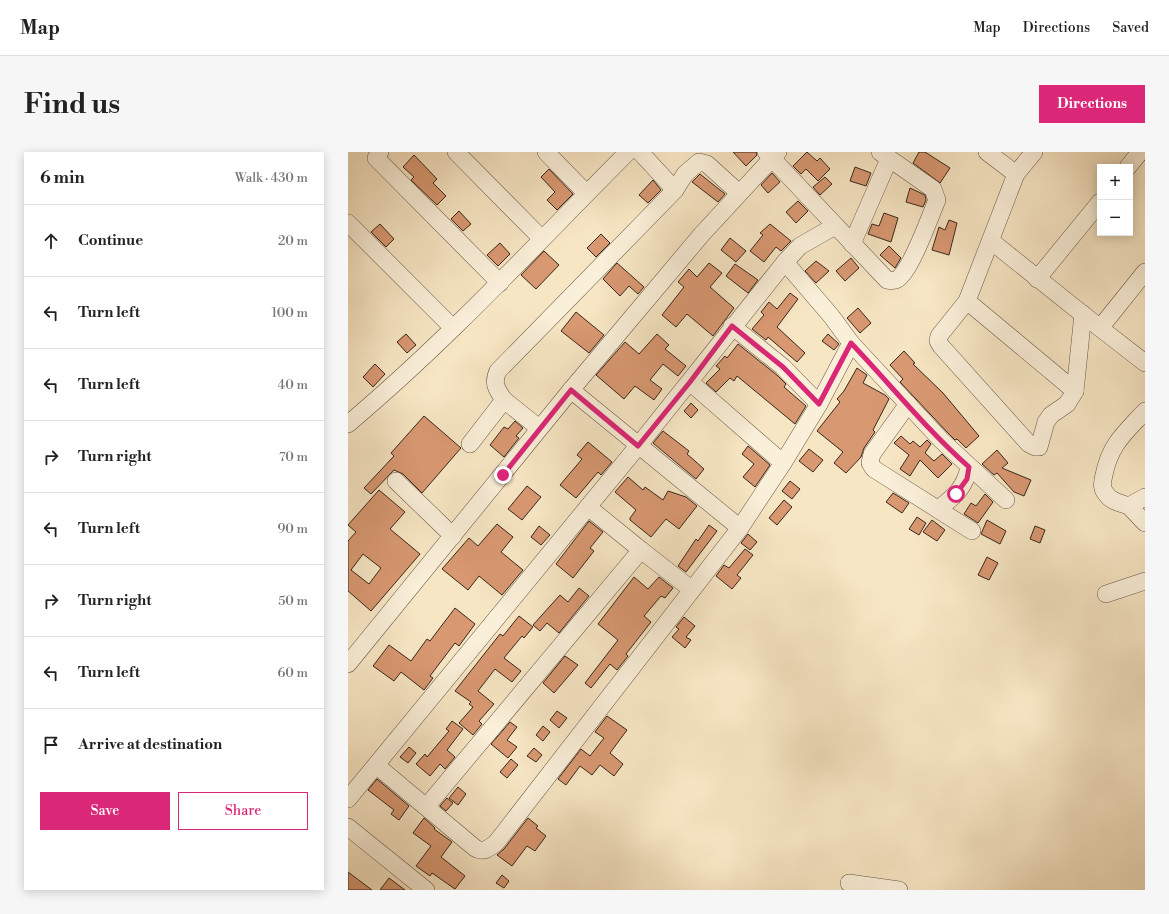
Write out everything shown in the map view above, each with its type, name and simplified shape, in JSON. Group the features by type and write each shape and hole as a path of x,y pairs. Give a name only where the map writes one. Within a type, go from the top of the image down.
{"street":[{"path":"380,152 376,158 500,283"},
{"path":"456,152 542,239"},
{"path":"546,152 586,193"},
{"path":"349,420 404,376 500,283 586,193 628,152"},
{"path":"640,152 675,190"},
{"path":"987,152 1016,174"},
{"path":"1034,152 1016,174 991,242 967,300 939,336 938,341 1029,444 1039,447 1046,422 1051,415 1067,404 1075,391 1084,314"},
{"path":"1130,164 1140,152"},
{"path":"348,664 539,428 702,234 740,193 772,154 835,226 852,244 887,280 895,281 901,277 910,263 937,200 933,189 884,155 852,244"},
{"path":"539,428 504,400 496,387 495,381 498,371 675,190 686,174 699,162 707,164 740,193"},
{"path":"1037,279 1097,206"},
{"path":"348,223 453,328"},
{"path":"348,799 377,766 638,446 690,382 732,326 785,262 800,246 835,226"},
{"path":"991,242 1145,363"},
{"path":"785,262 832,317 851,343 940,440 1006,500"},
{"path":"1100,328 1145,272"},
{"path":"967,300 1075,391"},
{"path":"732,326 783,367 819,404"},
{"path":"377,766 427,806 475,848 487,850 740,528 784,464 819,404 851,343"},
{"path":"690,382 784,464"},
{"path":"571,390 740,528"},
{"path":"470,444 504,400"},
{"path":"908,404 872,454 870,463 874,469 972,531"},
{"path":"1145,411 1111,451 1102,483 1103,490 1107,497 1116,502 1129,506 1145,523"},
{"path":"938,510 962,487 967,479 969,467"},
{"path":"396,482 453,536"},
{"path":"1129,506 1145,497"},
{"path":"588,507 691,589"},
{"path":"427,806 641,550"},
{"path":"1106,594 1145,581"},
{"path":"348,826 426,890"},
{"path":"849,883 870,888 899,890"}],"building":[{"path":"733,152 756,152 757,155 746,166"},
{"path":"807,152 817,161 820,158 830,169 818,181 806,169 801,174 793,166"},
{"path":"919,152 925,152 950,168 940,183 913,163"},
{"path":"414,155 437,179 433,183 446,196 437,205 411,180 414,177 403,167"},
{"path":"855,167 871,173 866,186 850,181"},
{"path":"549,169 573,194 557,210 547,200 555,192 541,177"},
{"path":"772,173 780,182 768,193 761,185"},
{"path":"700,174 725,194 718,202 692,182"},
{"path":"825,177 832,184 820,195 813,187"},
{"path":"653,180 661,190 648,203 639,195"},
{"path":"910,188 925,195 926,200 923,207 906,202"},
{"path":"798,201 808,211 796,223 786,212"},
{"path":"459,211 471,224 463,231 451,219"},
{"path":"884,213 898,218 891,242 868,234 872,224 879,226"},
{"path":"949,220 957,223 949,255 932,250 939,227 945,230"},
{"path":"380,224 394,239 386,247 371,232"},
{"path":"770,224 791,241 781,251 776,247 764,262 750,251 763,235 760,233"},
{"path":"601,234 610,243 596,257 587,248"},
{"path":"730,238 746,251 736,262 721,250"},
{"path":"500,243 510,254 498,266 487,255"},
{"path":"889,246 901,258 895,268 880,255"},
{"path":"544,251 559,265 536,289 521,275"},
{"path":"851,258 859,268 845,281 836,271"},
{"path":"816,261 829,271 816,283 805,271"},
{"path":"617,263 644,287 638,294 629,286 620,296 603,279"},
{"path":"709,263 722,273 710,287 734,308 713,336 687,314 676,327 662,315 684,287 678,282 689,269 697,277"},
{"path":"735,264 758,280 748,293 726,276"},
{"path":"790,293 798,299 777,327 805,353 797,362 768,337 766,340 752,329 764,315 761,312 769,302 777,309"},
{"path":"858,308 871,323 860,333 847,318"},
{"path":"576,312 604,335 589,353 561,331"},
{"path":"406,334 416,345 407,353 397,342"},
{"path":"657,334 669,345 665,349 686,366 678,376 663,364 650,380 662,389 654,400 635,386 624,399 596,375 625,342 639,354"},
{"path":"828,334 839,344 834,350 822,341"},
{"path":"738,344 778,376 786,384 784,387 806,406 795,424 737,376 734,381 730,378 716,392 706,383 720,369 716,366 725,356 727,358"},
{"path":"904,351 915,363 913,364 943,393 979,436 966,448 948,433 900,382 903,379 890,365"},
{"path":"375,364 385,374 373,387 363,377"},
{"path":"857,368 867,375 863,383 885,395 889,399 873,430 875,432 864,448 861,457 846,473 834,463 843,452 817,431 840,402 837,399 844,391"},
{"path":"691,403 698,410 691,418 684,411"},
{"path":"424,416 461,448 422,493 403,474 394,470 371,494 364,488 394,456 391,453"},
{"path":"515,421 523,428 516,436 519,438 504,457 490,445 504,427 508,429"},
{"path":"663,431 689,451 687,454 704,469 696,479 653,443"},
{"path":"901,436 910,444 913,441 920,447 927,440 931,444 925,453 934,461 942,454 952,464 938,478 920,460 910,476 900,469 909,455 894,443"},
{"path":"588,442 612,462 601,475 598,472 576,498 560,485 582,459 577,455"},
{"path":"748,446 770,465 755,487 743,477 754,464 742,454"},
{"path":"809,449 823,460 813,472 799,461"},
{"path":"997,450 1008,463 1002,468 1031,480 1024,496 1014,492 997,473 994,475 982,464"},
{"path":"628,477 643,490 645,487 663,500 668,491 686,497 697,506 679,529 666,519 651,537 630,520 636,510 615,492"},
{"path":"790,481 800,489 792,499 782,491"},
{"path":"527,486 541,497 522,520 508,509"},
{"path":"379,490 405,512 390,529 420,554 371,611 348,591 348,541 356,532 348,525","holes":["363,554 381,568 369,584 351,570"]},
{"path":"893,493 909,503 902,513 886,502"},
{"path":"985,494 993,502 978,523 964,514 971,503 976,506"},
{"path":"784,500 792,507 777,525 769,518"},
{"path":"917,517 926,523 919,535 909,529"},
{"path":"932,520 945,530 937,541 923,532"},
{"path":"987,520 1006,531 1000,544 981,534"},
{"path":"589,521 603,532 590,548 594,551 573,578 556,564"},
{"path":"497,524 513,537 501,552 523,570 502,595 479,576 468,590 442,569 469,538 478,546"},
{"path":"709,525 717,531 686,572 678,566 696,539 698,541"},
{"path":"539,526 550,535 541,545 531,537"},
{"path":"1035,526 1045,530 1040,543 1030,539"},
{"path":"748,534 757,542 750,550 741,543"},
{"path":"745,549 753,555 737,575 741,578 732,589 716,576 724,565 729,568"},
{"path":"987,557 998,563 989,580 978,575"},
{"path":"634,577 648,589 659,577 673,588 665,598 661,596 644,616 651,622 626,654 628,656 617,670 610,664 591,688 585,683 618,640 598,624"},
{"path":"579,588 589,596 559,633 547,623 540,631 533,625 560,595 568,602"},
{"path":"455,608 475,624 459,646 455,643 430,676 433,678 424,690 401,672 394,681 373,666 389,645 411,661 427,639 430,641"},
{"path":"519,616 533,627 524,638 522,636 504,658 521,671 512,682 495,669 478,691 494,704 479,721 482,724 473,735 459,723 473,707 469,704 471,702 455,691 500,634 503,636"},
{"path":"684,617 695,626 686,637 691,640 685,648 672,637 679,629 676,627"},
{"path":"565,656 578,665 554,693 543,683"},
{"path":"557,711 567,718 559,728 550,720"},
{"path":"607,716 627,730 610,753 623,764 614,776 600,765 592,775 580,766 566,785 558,779 581,749 590,756 604,738 595,732"},
{"path":"452,721 463,729 447,750 455,757 445,769 440,764 430,776 416,764 425,754 427,757 449,731 446,729"},
{"path":"510,722 517,727 507,740 517,747 508,758 491,744"},
{"path":"543,726 550,732 543,741 536,735"},
{"path":"409,747 416,753 408,763 400,757"},
{"path":"534,748 542,755 536,762 527,756"},
{"path":"511,759 518,765 507,778 500,772"},
{"path":"377,779 409,806 399,820 391,814 394,810 368,790"},
{"path":"458,787 466,794 458,805 449,798"},
{"path":"447,798 453,803 446,811 440,806"},
{"path":"424,818 435,828 434,829 452,842 441,857 465,876 455,889 432,873 430,876 416,866 431,846 413,833"},
{"path":"528,818 538,826 536,828 546,836 535,851 527,846 512,866 497,855 504,849"},
{"path":"348,872 372,890 348,890"},
{"path":"502,875 509,881 504,888 496,883"},
{"path":"389,878 405,890 380,890"}],"route":[{"path":"503,475 539,428 571,390 638,446 690,382 732,326 801,383 819,404 851,343 940,440 969,467 967,479 956,494"}]}
